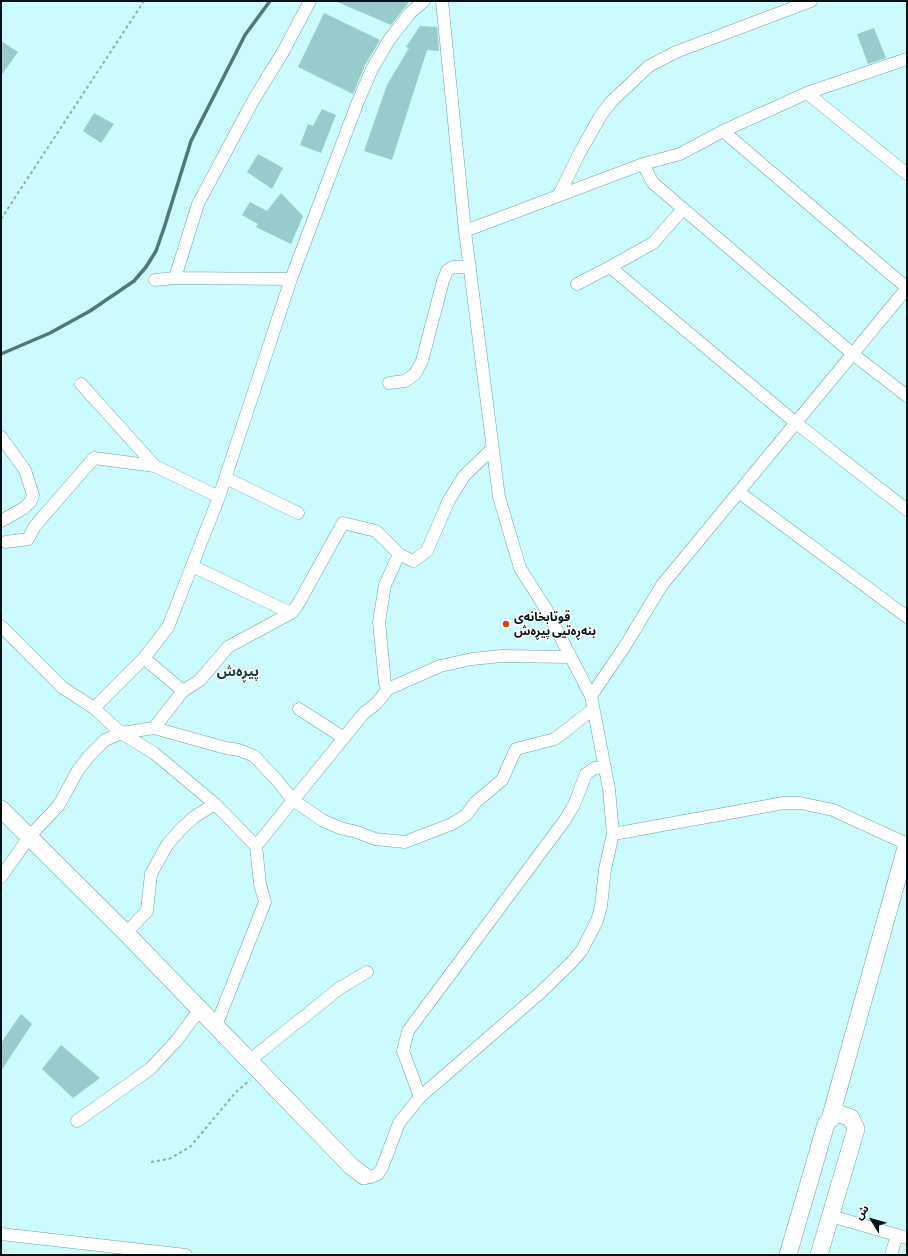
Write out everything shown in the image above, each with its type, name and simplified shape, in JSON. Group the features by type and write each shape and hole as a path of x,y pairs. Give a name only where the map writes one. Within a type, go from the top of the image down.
{"street":[{"path":"175,278 198,204 254,99 283,52 310,1"},
{"path":"94,708 144,658 168,627 220,497 291,279 372,69 389,40 410,13 424,1"},
{"path":"1,808 126,933 351,1166 364,1176 371,1177 378,1174 382,1168 398,1123 420,1097 541,992 572,962 582,950 596,921 601,906 605,869 613,834 609,789 591,696 546,609 520,568 499,497 465,231 442,1"},
{"path":"559,195 579,154 611,102 649,66 676,52 811,1"},
{"path":"465,231 643,164 680,154 723,131 807,93 907,59"},
{"path":"807,93 907,174"},
{"path":"591,696 626,646 662,585 854,355 907,288 723,131"},
{"path":"643,164 653,184 854,355 907,396"},
{"path":"577,284 610,268 653,243 684,209"},
{"path":"389,383 405,381 415,374 422,361 442,281 447,271 453,267 470,267"},
{"path":"610,268 796,424 907,510"},
{"path":"155,280 175,278 291,279"},
{"path":"80,384 155,466"},
{"path":"1,438 25,470 33,495 31,501 24,508 1,521"},
{"path":"154,728 183,691 200,680 228,647 291,613 297,606 343,523 376,531 399,554 413,561 427,551 449,500 464,476 492,449"},
{"path":"3,541 28,539 35,526 94,458 155,466 220,497"},
{"path":"226,478 298,513"},
{"path":"740,493 907,617"},
{"path":"388,690 385,683 379,622 385,585 399,554"},
{"path":"192,566 291,613"},
{"path":"1,626 63,688 94,708 121,733 154,752 215,804 256,846 260,884 265,902 216,1026"},
{"path":"256,846 364,712 377,703 388,690 440,666 472,659 502,656 571,657"},
{"path":"144,658 183,691"},
{"path":"299,709 344,738"},
{"path":"1,877 30,836 58,805 78,770 88,756 104,740 121,733 154,728 226,748 239,750 254,756 293,800 322,820 340,828 357,832 375,839 405,842 452,824 466,815 476,802 502,780 516,749 555,739 593,709"},
{"path":"420,1097 403,1052 408,1032 565,820 574,805 586,774 595,768 605,767"},
{"path":"613,834 784,803 800,803 832,810 907,844 830,1119"},
{"path":"126,933 147,911 151,874 167,846 181,829 194,817 215,804"},
{"path":"255,1066 340,988 367,972"},
{"path":"77,1121 150,1069 177,1040 200,1009"},
{"path":"788,1255 826,1124 834,1116 846,1115 851,1118 856,1129 819,1255"},
{"path":"831,1216 902,1236 891,1255"},
{"path":"1,1234 186,1255"}],"path":[{"path":"1,219 144,1"},
{"path":"152,1162 169,1159 190,1147 236,1092 255,1066"}],"building":[{"path":"335,1 410,1 391,25"},
{"path":"324,13 380,40 365,65 353,94 298,67"},
{"path":"420,26 437,27 439,51 427,50 392,160 364,151 387,85 409,48 406,47"},
{"path":"874,28 886,58 868,64 857,34"},
{"path":"1,41 18,52 1,76"},
{"path":"322,109 336,115 321,153 300,145 308,124 313,126"},
{"path":"94,113 114,124 101,143 83,131"},
{"path":"258,154 283,168 272,189 247,172"},
{"path":"281,193 303,216 291,244 256,227 258,224 242,215 250,202 267,211"},
{"path":"21,1014 32,1024 1,1071 1,1043"},
{"path":"61,1045 100,1078 73,1098 42,1069"}],"waterway":[{"path":"1,354 50,333 90,311 134,281 146,267 156,251 191,141 245,35 270,1"}],"place":[{"name":"قوتابخانەی بنەڕەتیی پیڕەش","path":"506,624"}],"district":[{"name":"پیڕەش","path":"238,672"}]}
